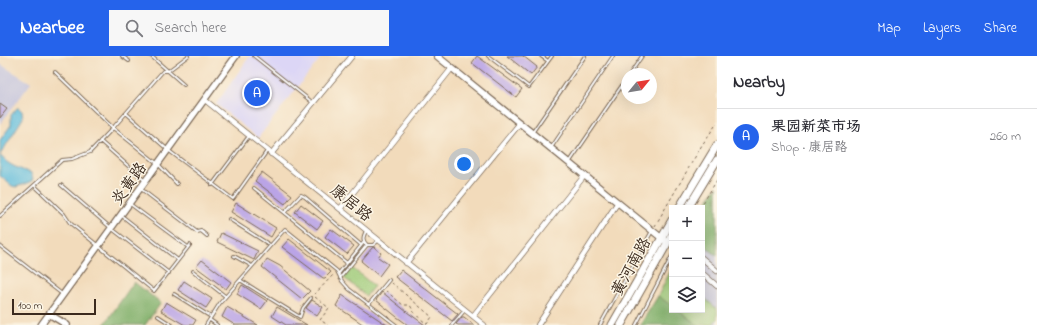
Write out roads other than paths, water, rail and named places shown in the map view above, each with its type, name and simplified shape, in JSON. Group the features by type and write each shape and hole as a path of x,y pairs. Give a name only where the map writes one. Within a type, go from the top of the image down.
{"main road":[{"path":"681,205 717,145"},
{"path":"690,205 717,160"},
{"name":"黄河南路","path":"612,325 662,238 669,231"},
{"name":"黄河南路","path":"621,325 669,247"}],"street":[{"name":"炎黄路","path":"41,325 236,56"},
{"path":"270,152 352,56"},
{"path":"438,56 669,244"},
{"path":"340,209 452,68"},
{"name":"康居路","path":"205,100 484,325"},
{"path":"406,263 520,123"},
{"path":"473,316 585,175"},
{"path":"538,325 618,202"},
{"path":"705,261 717,271"},
{"path":"705,276 717,286"},
{"path":"49,314 67,325"}],"lane":[{"path":"122,56 129,61"},
{"path":"151,56 184,85"},
{"path":"0,216 12,204 36,186 62,160 81,156 90,152 163,71 168,71 188,56"},
{"path":"254,56 313,103"},
{"path":"488,56 529,86 552,56"},
{"path":"541,56 548,62"},
{"path":"532,133 585,56"},
{"path":"551,148 613,56"},
{"path":"634,68 642,56"},
{"path":"55,72 113,128 158,164 177,184"},
{"path":"569,163 621,87"},
{"path":"126,113 168,150 212,185 233,199 270,152"},
{"path":"212,185 249,136"},
{"path":"100,141 146,181"},
{"path":"61,185 111,228 169,273"},
{"path":"36,186 64,214 70,223 154,291 189,246 129,203"},
{"path":"254,188 347,263"},
{"path":"140,189 197,232 200,231 207,236"},
{"path":"285,212 300,195 305,197 362,245"},
{"path":"121,215 178,261"},
{"path":"229,219 270,245"},
{"path":"206,325 225,296 285,229 338,272 340,278 349,289 396,325"},
{"path":"338,272 364,242 363,237 366,230"},
{"path":"600,325 652,230"},
{"path":"340,278 368,245 373,245 378,240"},
{"path":"364,242 368,245"},
{"path":"0,246 63,295"},
{"path":"234,256 252,266"},
{"path":"636,325 669,262"},
{"path":"193,272 225,296"},
{"path":"240,280 300,317 303,308 310,298"},
{"path":"369,304 389,280"},
{"path":"174,294 217,325"},
{"path":"452,325 465,310"},
{"path":"158,316 172,325"}],"water":[{"path":"17,108 19,108 22,111 23,118 0,155 0,140 11,125 11,115"},
{"path":"0,155 10,164 31,173 33,179 31,182 16,187 12,186 0,176"}],"place":[{"name":"果园新菜市场","path":"257,93"}]}
